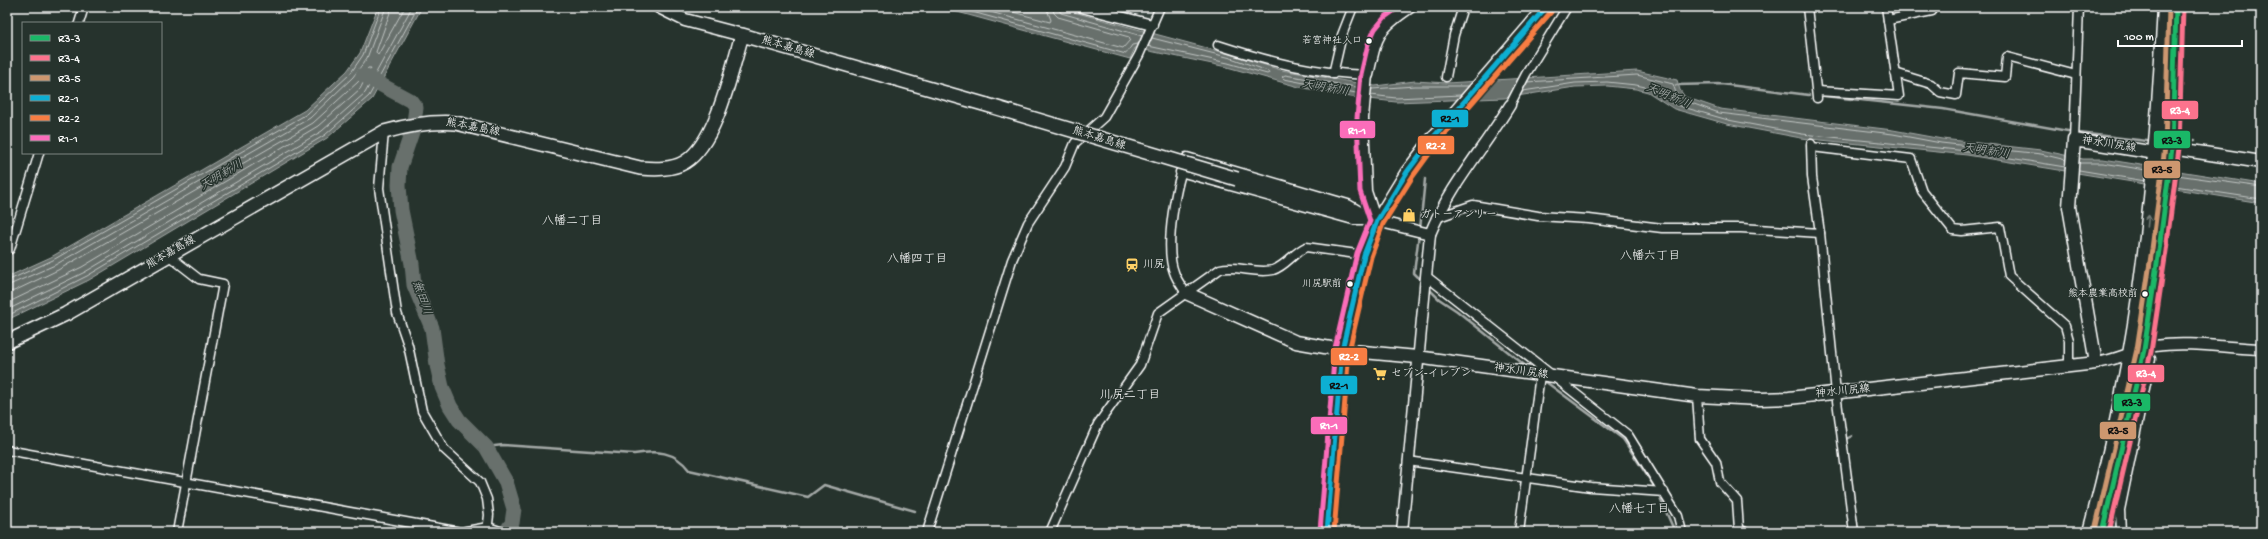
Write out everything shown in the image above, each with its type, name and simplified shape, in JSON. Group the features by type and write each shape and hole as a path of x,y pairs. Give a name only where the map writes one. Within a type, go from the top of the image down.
{"highway":[{"path":"2090,532 2122,397 2130,355 2152,190 2165,7"},
{"path":"2102,532 2144,350 2167,191 2172,148 2176,7"}],"main road":[{"path":"659,7 685,20 742,35"},
{"path":"1327,532 1342,350 1364,256 1377,220 1407,172 1457,109 1546,7"},
{"name":"熊本嘉島線","path":"7,342 66,314 384,132 405,126 440,122 462,124 640,168 669,168 684,163 706,142 742,35 987,105 1377,220"},
{"name":"神水川尻線","path":"1186,293 1296,342 1342,350 1417,357 1697,396 1760,399 1836,393 2096,363 2069,207 2074,140 2155,159 2172,148 2261,162"}],"street":[{"path":"79,22 84,7"},
{"path":"1082,7 1152,26"},
{"path":"927,532 1012,260 1028,223 1065,167 1075,143 1104,117 1139,55 1160,7"},
{"path":"1333,74 1342,35 1353,7"},
{"path":"1377,220 1367,191 1364,118 1368,75 1381,32 1389,22 1411,7"},
{"path":"1446,78 1454,35 1463,7"},
{"path":"1402,532 1417,357 1430,234 1436,218 1510,105 1526,74 1568,7"},
{"path":"1807,7 1817,94 1899,96 1886,7"},
{"path":"1888,20 1932,10 1932,7"},
{"path":"2074,140 2079,7"},
{"path":"1218,45 1272,63 1333,74 1368,75"},
{"path":"1895,73 1932,84 1940,92 1956,94 1959,73 2005,77 2008,57 2076,75"},
{"path":"7,450 461,532 493,530 487,499 480,482 444,448 422,411 408,345 397,312 379,188 384,132"},
{"path":"1854,532 1836,393 1820,233 1812,176 1811,145 1911,159 1922,192 1953,230 1962,232 2000,227 2009,276 2065,326 2069,340 2069,366"},
{"path":"7,250 10,249 39,154"},
{"path":"1186,293 1174,272 1171,254 1171,231 1180,172 1187,157 1348,204 1377,220 1430,234"},
{"path":"1180,172 1353,220 1377,220"},
{"path":"1436,218 1473,205 1538,216 1589,219 1662,228 1741,228 1820,233"},
{"path":"1050,532 1098,424 1140,365 1158,313 1220,268 1230,266 1262,271 1274,270 1298,250 1306,247 1364,256"},
{"path":"168,255 199,278 223,284 177,532"},
{"path":"1426,276 1628,435 1678,516 1682,532"},
{"path":"2096,363 2130,355 2155,346 2176,345 2261,349"},
{"path":"2121,532 2120,510 2151,359 2144,350"},
{"path":"1519,532 1540,375"},
{"path":"1697,396 1700,439 1716,462 1720,482 1737,500 1741,531"},
{"path":"1408,461 1591,487 1664,492"}],"shaded area":[{"path":"1095,7 1154,7 1148,23"}],"water":[{"name":"天明新川","path":"378,7 422,7 372,99 327,138 89,280 7,320 7,277 51,257 305,110 347,71 360,53"},
{"name":"天明新川","path":"939,7 1055,7 1233,55 1281,70 1375,86 1415,81 1447,83 1637,71 1677,80 1680,90 1685,97 1720,109 1893,130 1942,139 2041,150 2083,159 2103,159 2261,184 2261,203 1967,155 1801,138 1727,124 1674,109 1648,92 1636,89 1607,86 1575,87 1504,98 1396,102 1351,97 1299,87 1227,67 1135,48 1130,59"}],"waterway":[{"name":"無田川","path":"363,75 411,101 416,108 413,129 400,167 399,185 401,210 412,264 414,285 432,328 437,365 442,387 450,406 459,420 486,447 506,482 514,509 512,523 506,532"},
{"path":"1676,85 1721,84 1809,95"},
{"path":"1824,96 1943,109 2079,133 2147,141"},
{"path":"2180,141 2195,140"},
{"path":"1420,229 1425,179"},
{"path":"1419,234 1414,273 1422,281"},
{"path":"1428,288 1439,299 1457,311 1527,367"},
{"path":"1542,379 1623,439 1656,489"},
{"path":"1844,440 1852,436"},
{"path":"486,447 503,445 634,454 650,452 664,453 678,459 689,470 808,497 824,485 915,511"},
{"path":"1848,461 1851,481"},
{"path":"1658,494 1675,532"},
{"path":"1855,510 1857,527"}],"transit line":[{"name":"R1-1","path":"1320,531 1335,348 1357,253 1370,221 1360,191 1357,118 1361,74 1368,44 1375,29 1385,17 1399,7"},
{"name":"R2-1","path":"1327,532 1342,350 1364,255 1377,221 1407,172 1432,139 1546,7"},
{"name":"R3-5","path":"2095,530 2137,349 2152,249 2165,147 2169,7"},
{"name":"R3-3","path":"2102,532 2144,350 2159,250 2172,148 2176,7"},
{"name":"R3-4","path":"2109,532 2151,352 2166,251 2179,148 2183,7"},
{"name":"R2-2","path":"1334,532 1349,351 1371,257 1383,224 1413,176 1437,143 1551,12"}],"place":[{"name":"若宮神社入口","path":"1369,41"},
{"name":"ガトーアンリー","path":"1409,215"},
{"name":"川尻","path":"1132,265"},
{"name":"川尻駅前","path":"1350,284"},
{"name":"熊本農業高校前","path":"2145,294"},
{"name":"セブン-イレブン","path":"1380,374"}],"district":[{"name":"八幡二丁目","path":"572,222"},
{"name":"八幡六丁目","path":"1650,257"},
{"name":"八幡四丁目","path":"917,260"},
{"name":"川尻二丁目","path":"1130,396"},
{"name":"八幡七丁目","path":"1639,510"}]}
